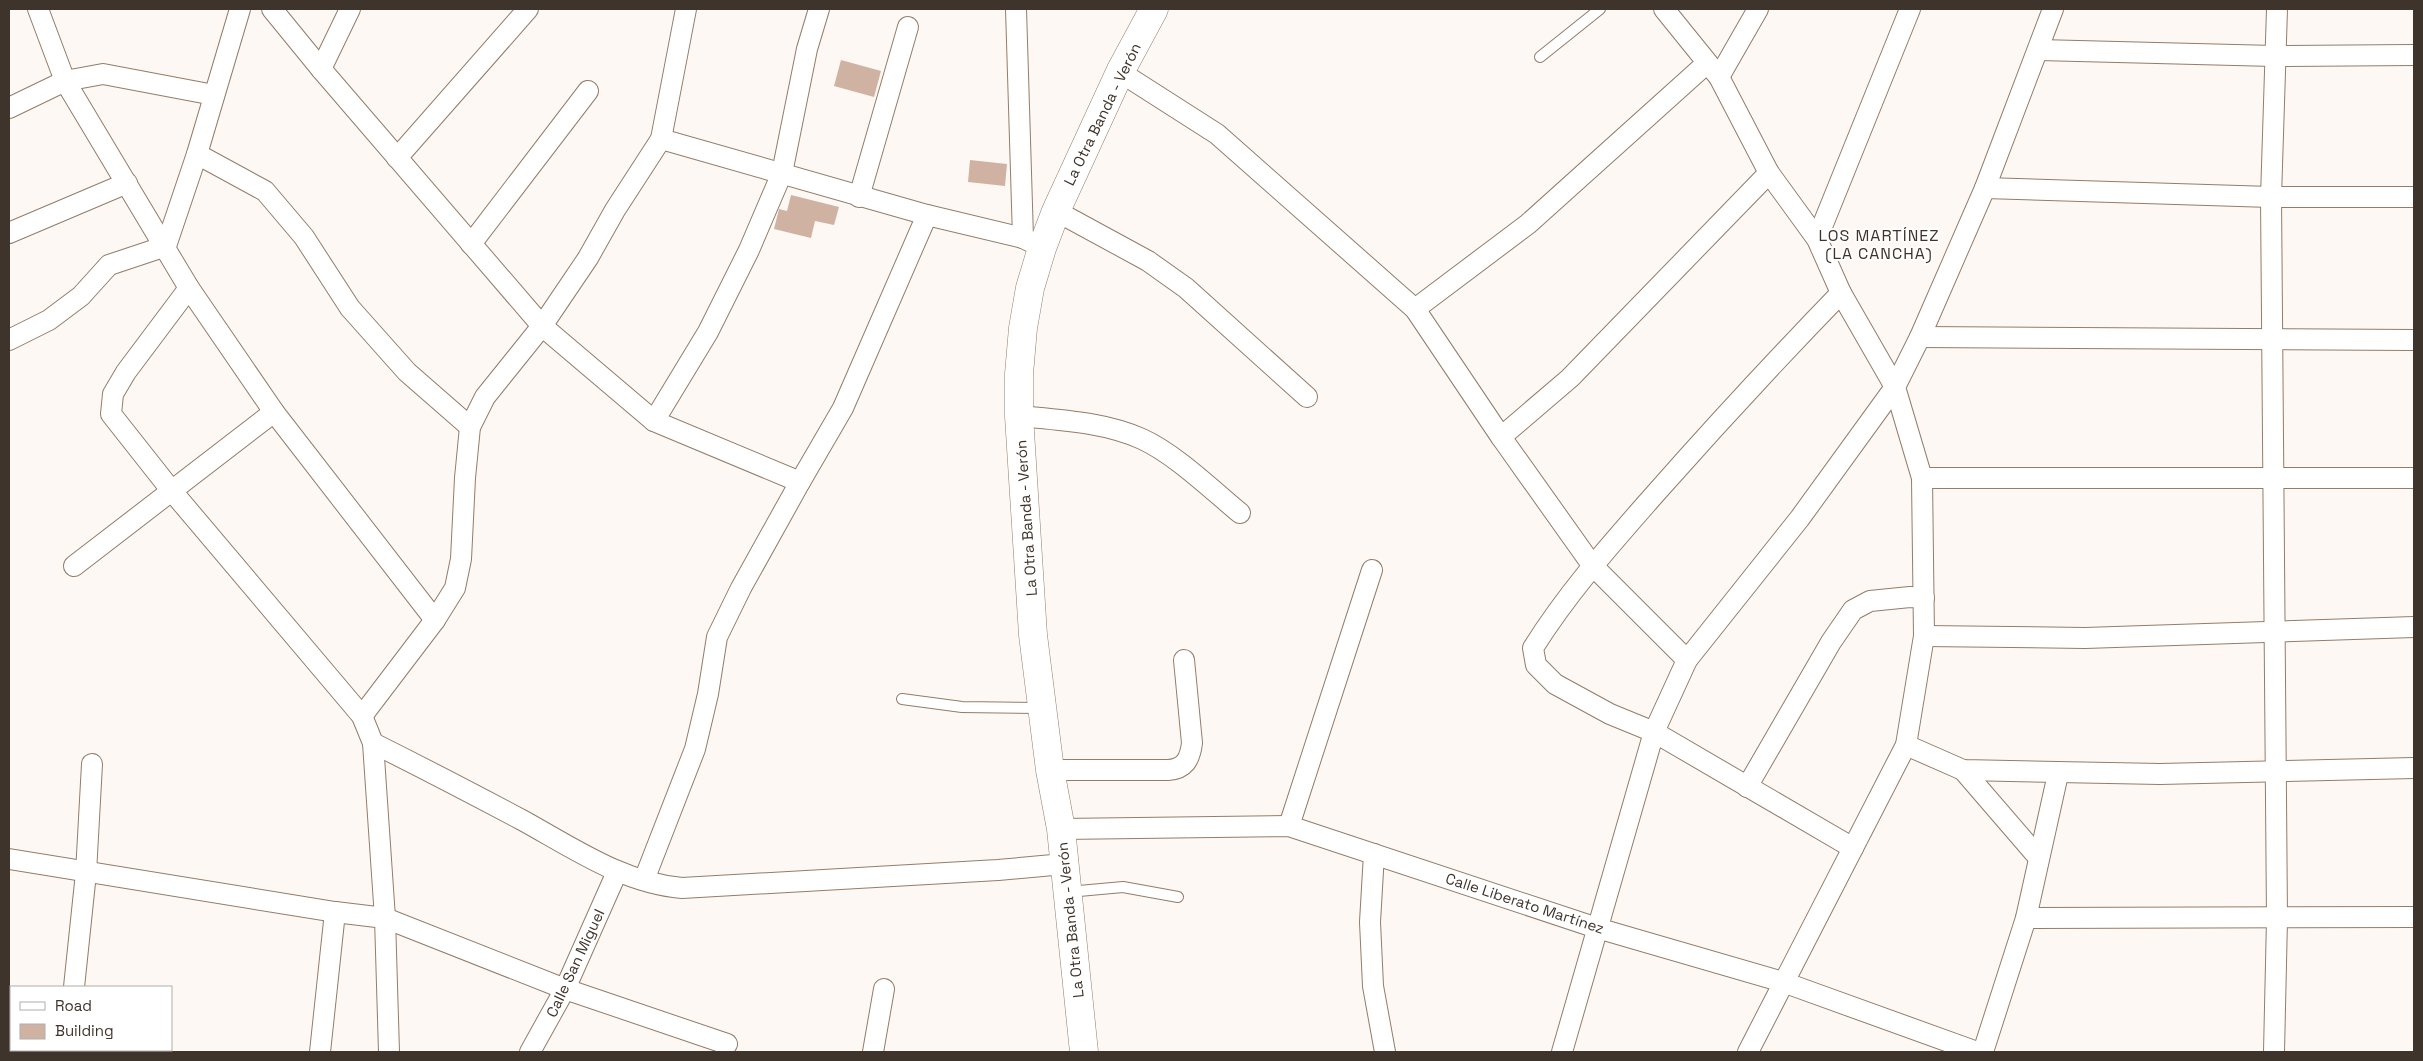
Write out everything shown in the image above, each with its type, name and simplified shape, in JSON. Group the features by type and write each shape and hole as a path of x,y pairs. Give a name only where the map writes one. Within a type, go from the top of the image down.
{"main road":[{"name":"La Otra Banda - Verón","path":"1084,1052 1061,829 1050,770 1033,635 1019,416 1023,328 1030,288 1032,243 1056,211 1120,72 1154,9"}],"street":[{"path":"38,9 65,80 166,246 189,288 274,412 435,620"},
{"path":"166,246 197,154 240,9"},
{"path":"272,9 321,69 542,326 654,421 800,482"},
{"path":"321,69 350,9"},
{"path":"397,158 528,9"},
{"path":"362,716 435,620 455,588 461,559 465,478 470,427 485,397 542,326 588,258 615,210 661,139 686,9"},
{"path":"654,421 708,332 749,250 782,173 807,49 819,9"},
{"path":"661,139 859,197 1032,243 1016,9"},
{"path":"1664,9 1713,70 1769,173 1817,239 1841,294 1895,387 1922,478 1924,636 1906,745 1748,1052"},
{"path":"1415,309 1528,224 1713,70 1758,9"},
{"path":"1817,239 1910,9"},
{"path":"1562,1052 1654,732 1687,660 1800,518 1895,387 1920,337 1985,188 2053,9"},
{"path":"2274,1052 2277,919 2271,197 2277,9"},
{"path":"859,197 908,27"},
{"path":"2039,50 2274,56 2414,55"},
{"path":"1120,72 1217,134 1415,309 1501,437 1592,565 1687,660"},
{"path":"9,108 65,80 103,74 214,95"},
{"path":"471,244 588,91"},
{"path":"197,154 266,191 304,238 350,308 406,372 470,427"},
{"path":"1501,437 1570,378 1769,173"},
{"path":"9,233 127,183"},
{"path":"1985,188 2271,197 2414,197"},
{"path":"1056,211 1148,261 1171,277 1271,363 1307,397"},
{"path":"644,880 695,749 708,694 717,637 741,588 843,408 927,215"},
{"path":"9,340 57,314 80,296 109,265 166,246"},
{"path":"189,288 126,372 113,394 111,414 171,490 362,716 373,743 385,918 389,1052"},
{"path":"1841,294 1758,378 1592,565 1552,617 1533,648 1536,665 1555,684 1610,714 1654,732 1853,848"},
{"path":"1920,337 2414,340"},
{"path":"74,566 274,412"},
{"path":"1019,416 1090,423 1143,439 1176,461 1240,513"},
{"path":"1922,478 2414,478"},
{"path":"1289,826 1372,570"},
{"path":"1747,786 1831,642 1854,610 1870,601 1910,597 1924,598"},
{"path":"1924,636 2086,638 2414,627"},
{"path":"1050,770 1178,770 1184,765 1190,755 1192,744 1184,660"},
{"path":"373,743 441,776 617,872 664,886 682,888 998,870 1064,864"},
{"path":"1906,745 1962,770 2058,774 2276,772 2414,768"},
{"path":"74,986 86,873 92,764"},
{"path":"1962,770 2038,857"},
{"path":"1982,1052 2026,918 2038,857 2058,774"},
{"name":"Calle Liberato Martínez","path":"1061,829 1289,826 1597,928 1783,982 1977,1052"},
{"path":"1374,854 1370,922 1373,986 1385,1052"},
{"path":"9,860 335,912 385,918 565,989 727,1044"},
{"name":"Calle San Miguel","path":"530,1052 565,989 617,872"},
{"path":"320,1052 335,912"},
{"path":"2026,918 2277,919 2414,917"},
{"path":"873,1052 884,989"}],"lane":[{"path":"1540,57 1600,9"},
{"path":"902,698 962,707 1043,708"},
{"path":"1067,892 1123,888 1178,897"}],"building":[{"path":"841,60 881,71 874,97 834,86"},
{"path":"970,160 1007,164 1005,186 968,182"},
{"path":"791,195 839,207 834,225 815,221 811,238 774,229 779,209 787,211"}],"district":[{"name":"LOS MARTÍNEZ (LA CANCHA)","path":"1879,244"}]}
